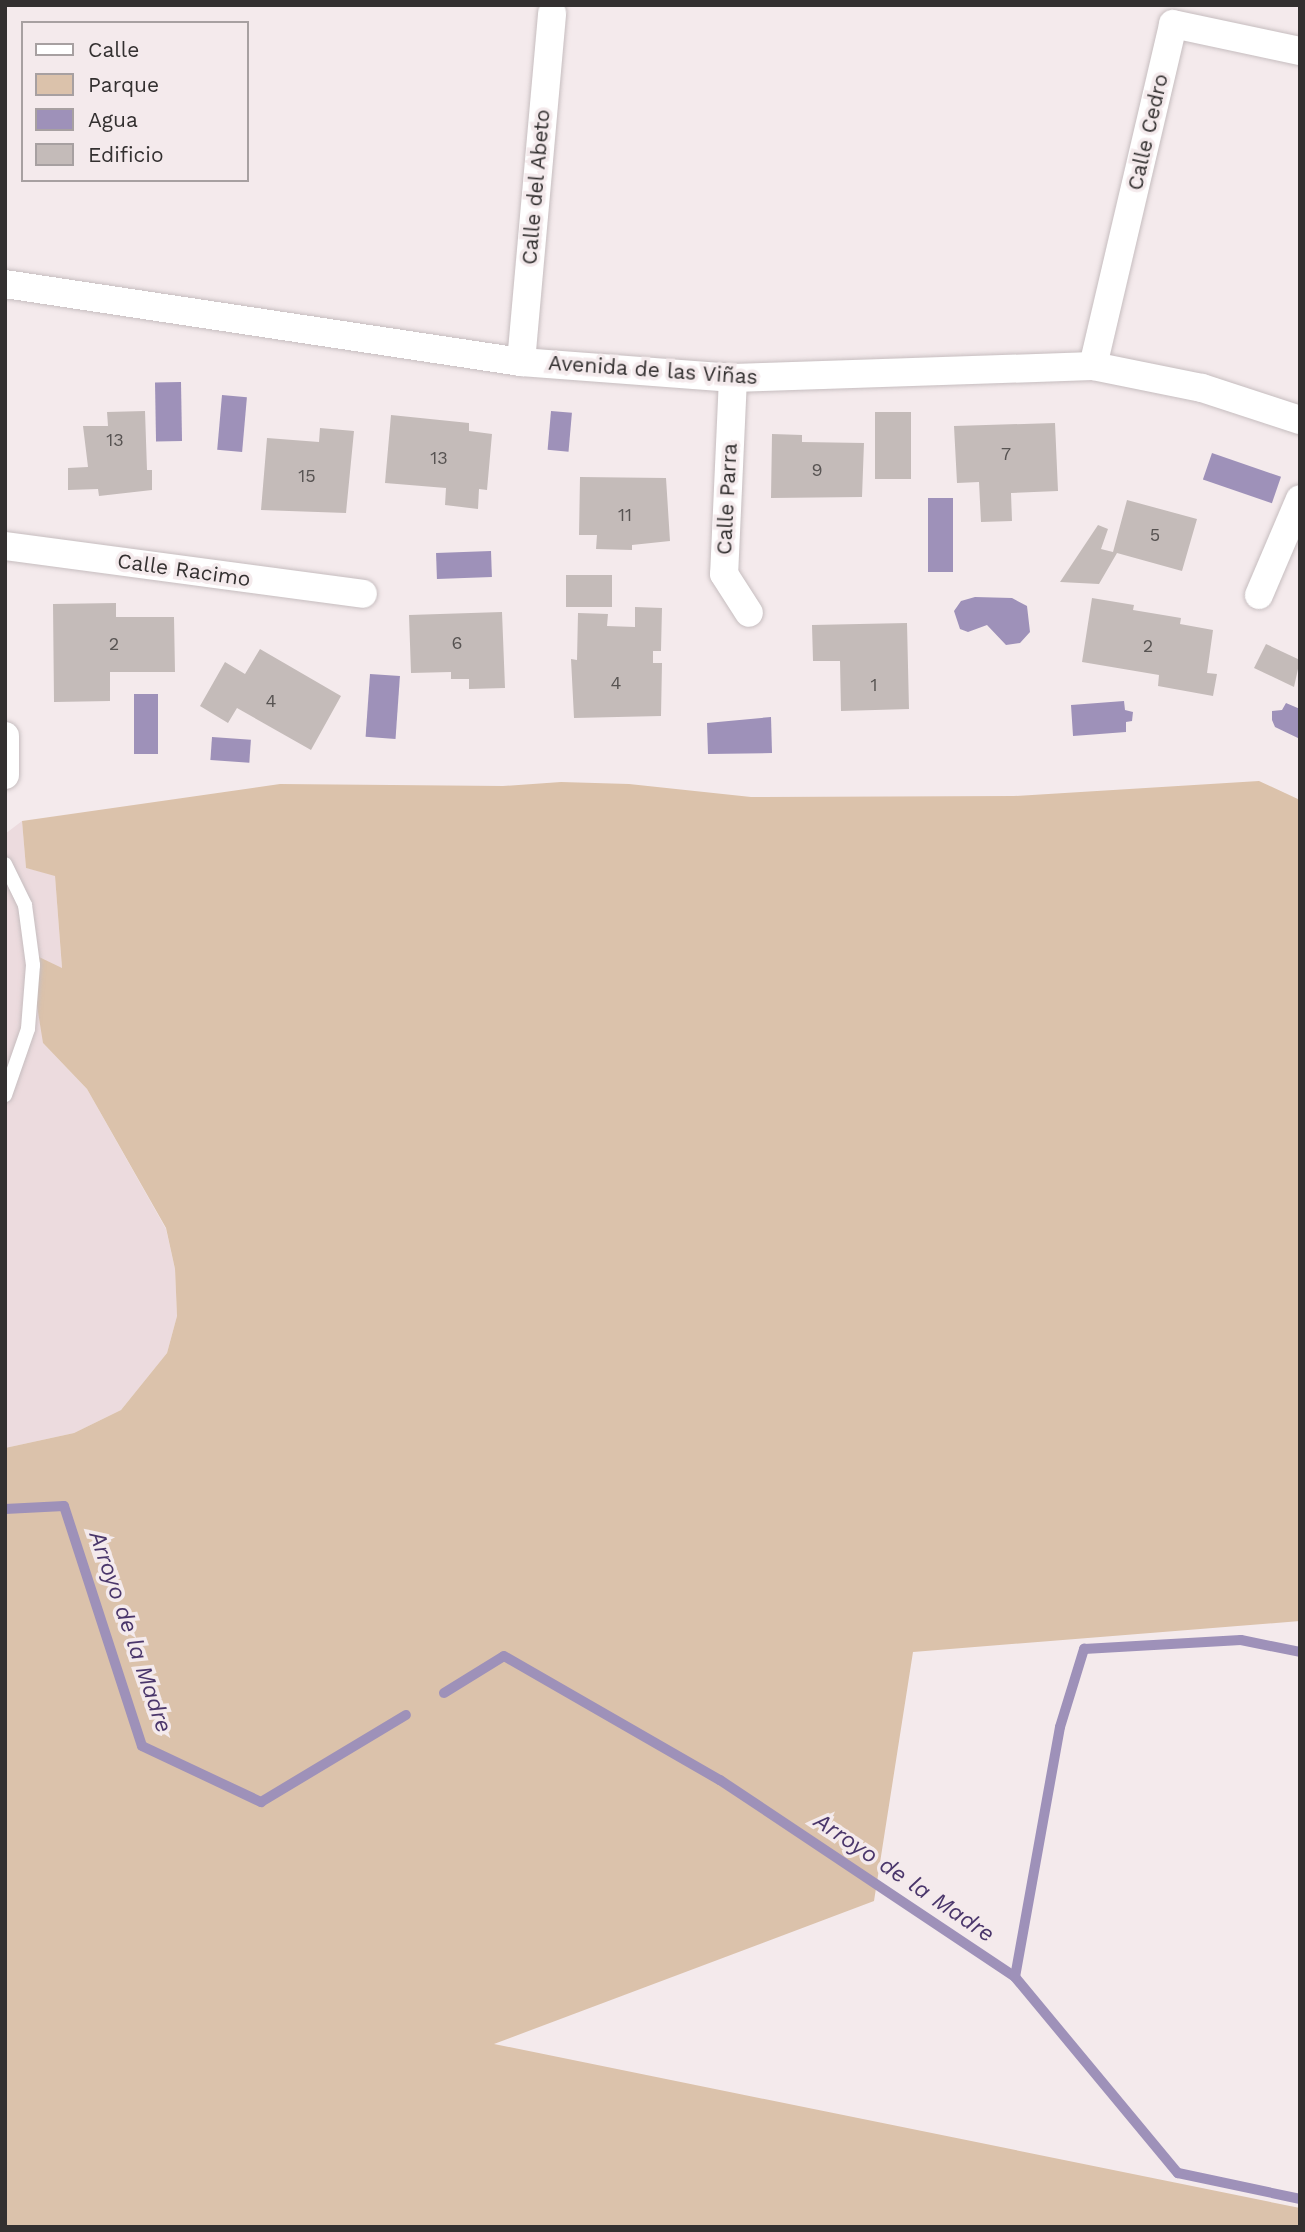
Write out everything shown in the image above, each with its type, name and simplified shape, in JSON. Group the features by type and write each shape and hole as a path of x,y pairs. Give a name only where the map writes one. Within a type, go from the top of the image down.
{"street":[{"name":"Calle del Abeto","path":"522,362 552,13"},
{"name":"Calle Cedro","path":"1093,366 1173,24 1300,51"},
{"name":"Avenida de las Viñas","path":"5,284 522,362 733,378 1093,366 1202,388 1300,420"},
{"name":"Calle Parra","path":"733,378 724,574 749,613"},
{"path":"1259,595 1300,499"},
{"name":"Calle Racimo","path":"5,546 363,594"},
{"path":"5,736 5,775"}],"lane":[{"path":"5,864 25,905 33,965 28,1029 5,1095"}],"shaded area":[{"path":"22,821 26,868 55,875 62,969 37,956 43,1043 87,1089 166,1229 175,1269 177,1316 167,1353 121,1410 74,1433 5,1448 5,834"}],"green space":[{"path":"1259,781 1300,800 1300,1621 913,1652 874,1901 494,2044 1300,2208 1300,2227 5,2227 5,1448 74,1433 121,1410 167,1353 177,1316 175,1269 166,1228 87,1089 43,1043 34,987 37,956 62,968 55,876 26,868 22,821 280,784 503,786 561,782 629,784 751,797 1014,796"}],"water":[{"path":"155,382 181,382 182,441 156,441"},
{"path":"222,395 247,397 242,452 217,450"},
{"path":"551,411 572,413 569,452 548,450"},
{"path":"1212,453 1281,477 1272,503 1203,479"},
{"path":"928,498 953,498 953,572 928,572"},
{"path":"491,551 492,577 437,579 436,553"},
{"path":"975,597 1012,598 1027,606 1030,632 1020,643 1006,645 987,625 968,632 960,629 954,611 961,601"},
{"path":"370,674 400,676 396,739 366,737"},
{"path":"134,694 158,694 158,754 134,754"},
{"path":"1124,701 1125,710 1133,712 1132,721 1126,722 1126,732 1073,736 1071,705"},
{"path":"1286,703 1300,709 1300,739 1275,727 1272,720 1272,711 1282,710"},
{"path":"771,717 772,753 708,754 707,723"},
{"path":"212,737 251,740 249,763 210,760"}],"building":[{"path":"145,411 147,470 152,470 152,490 99,496 98,489 68,490 68,468 88,467 83,426 108,426 107,412"},
{"path":"875,412 911,412 911,479 875,479"},
{"path":"391,415 469,423 469,431 492,434 487,490 479,489 478,509 445,505 446,488 385,483"},
{"path":"1055,423 1058,491 1011,493 1012,521 981,522 979,482 957,483 954,426"},
{"path":"320,428 354,431 346,513 261,510 267,438 319,442"},
{"path":"772,434 802,435 802,442 864,443 862,497 771,498"},
{"path":"580,477 666,478 670,541 632,545 632,550 596,549 597,535 579,535"},
{"path":"1127,500 1197,519 1182,571 1117,553 1099,584 1060,582 1098,525 1108,529 1101,549 1113,552"},
{"path":"566,575 612,575 612,607 566,607"},
{"path":"1092,598 1134,605 1133,610 1181,618 1180,624 1213,630 1207,673 1217,674 1213,696 1158,686 1159,675 1082,662"},
{"path":"116,603 116,617 174,617 175,672 110,672 110,701 54,702 53,604"},
{"path":"635,607 662,608 661,651 653,651 653,663 662,663 661,716 574,718 571,659 577,660 578,613 608,614 607,626 635,627"},
{"path":"502,612 505,688 469,689 469,679 451,679 451,672 411,673 409,615"},
{"path":"907,623 909,709 841,711 840,661 813,661 812,625"},
{"path":"1266,644 1300,660 1294,687 1254,668"},
{"path":"260,649 341,696 311,750 237,708 228,723 200,706 225,662 245,674"}],"waterway":[{"name":"Arroyo de la Madre","path":"5,1509 64,1506 142,1746 261,1802 406,1715"},
{"path":"1015,1977 1060,1727 1084,1649 1241,1640 1300,1652"},
{"name":"Arroyo de la Madre","path":"444,1693 504,1656 720,1780 1015,1977 1178,2173 1300,2199"}]}
